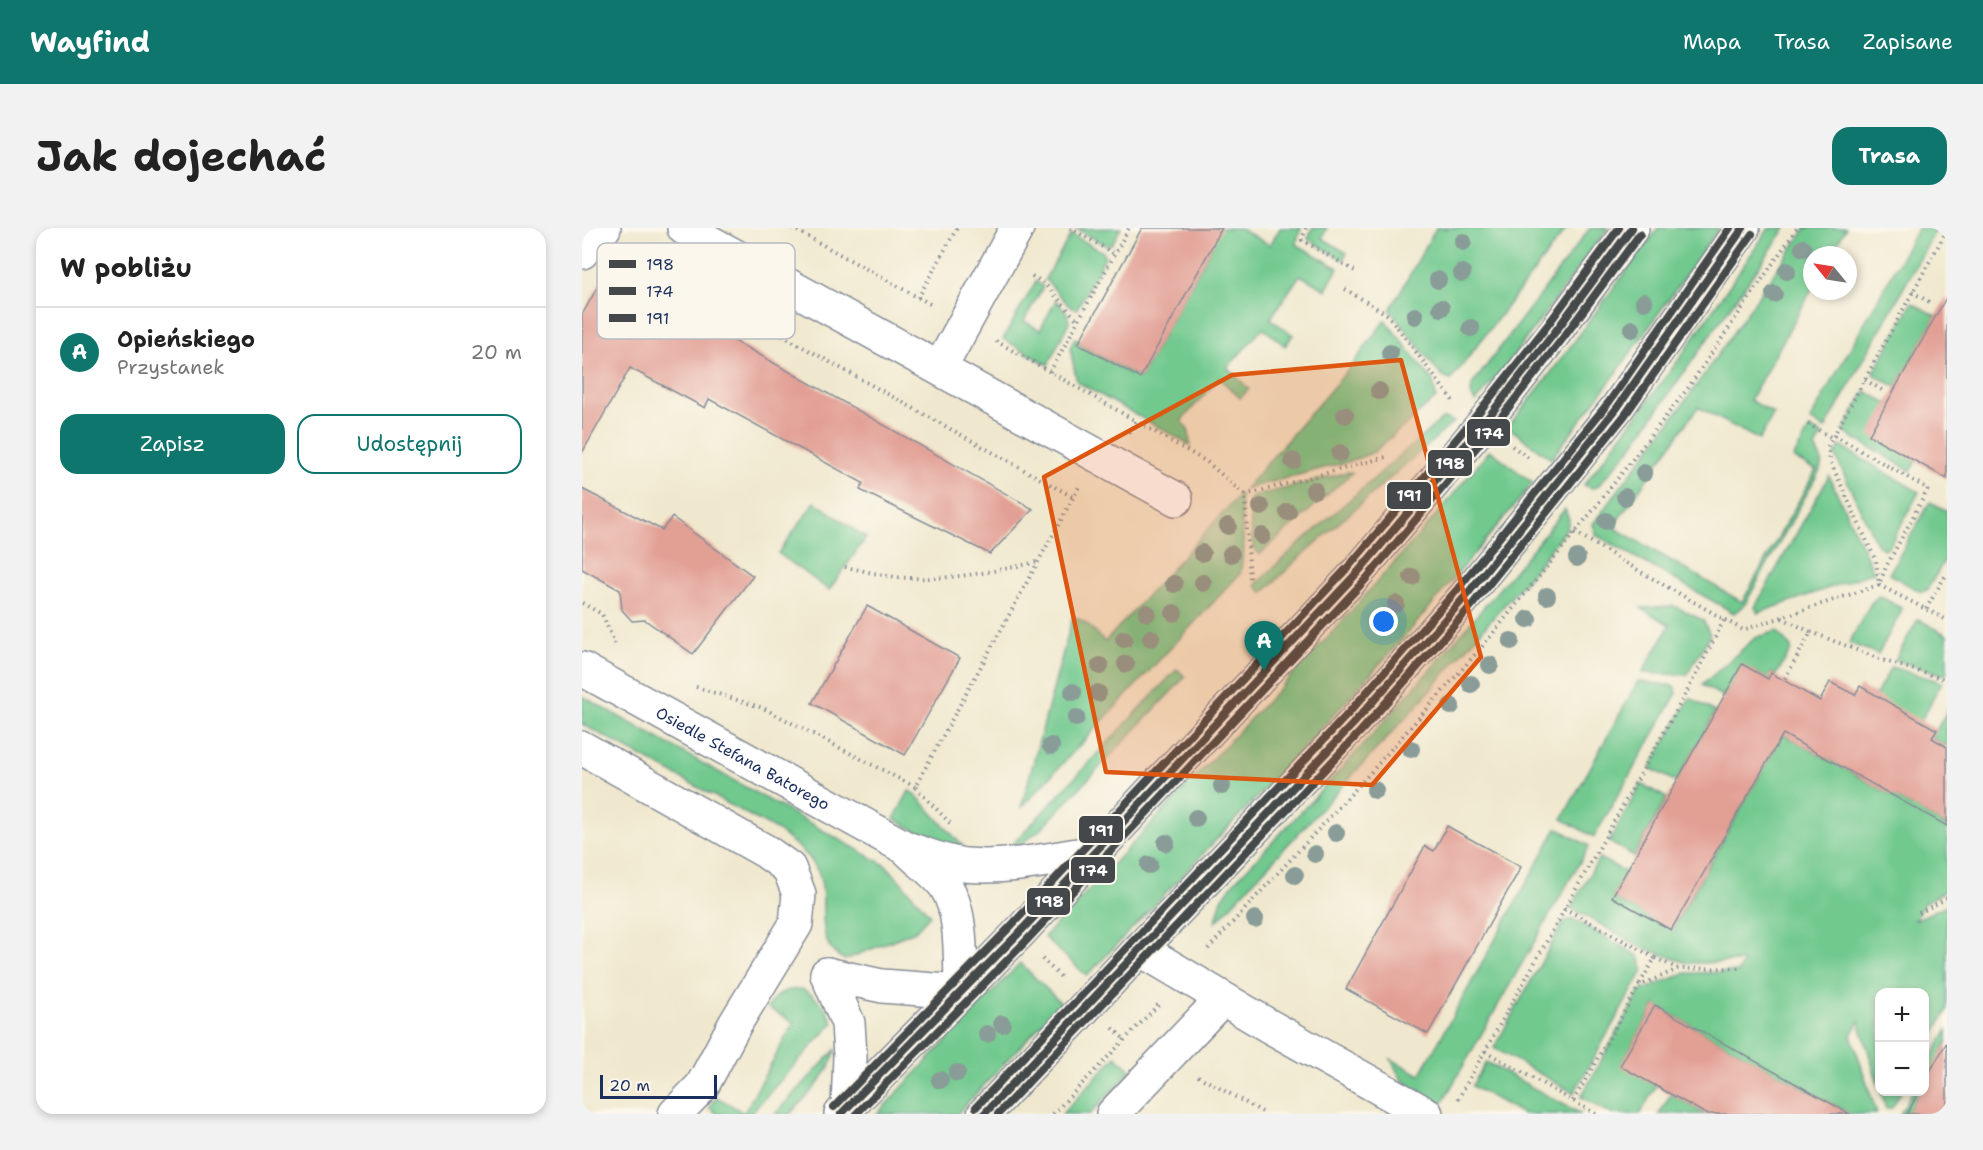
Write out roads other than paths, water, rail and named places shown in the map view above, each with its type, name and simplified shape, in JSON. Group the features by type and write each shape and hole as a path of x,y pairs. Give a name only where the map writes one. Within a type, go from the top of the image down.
{"street":[{"path":"684,228 711,243"},
{"path":"940,368 1017,228"},
{"path":"845,1110 1017,934 1358,572 1484,424 1555,333 1632,228"},
{"path":"984,1114 1400,672 1464,598 1617,408 1743,228"},
{"path":"795,289 1176,500"},
{"name":"Osiedle Stefana Batorego","path":"582,669 906,848"},
{"path":"582,748 765,851 789,868 799,894 796,924 784,946 735,1024 702,1086 675,1114"},
{"path":"906,848 962,864 993,866 1095,852"},
{"path":"906,848 946,887 956,911 961,992"},
{"path":"1140,949 1222,999 1440,1109"},
{"path":"845,1110 850,1056 848,1023 826,974 882,986 961,992"},
{"path":"1113,1114 1222,999"}],"place":[{"name":"Opieńskiego","path":"1264,671"}]}
